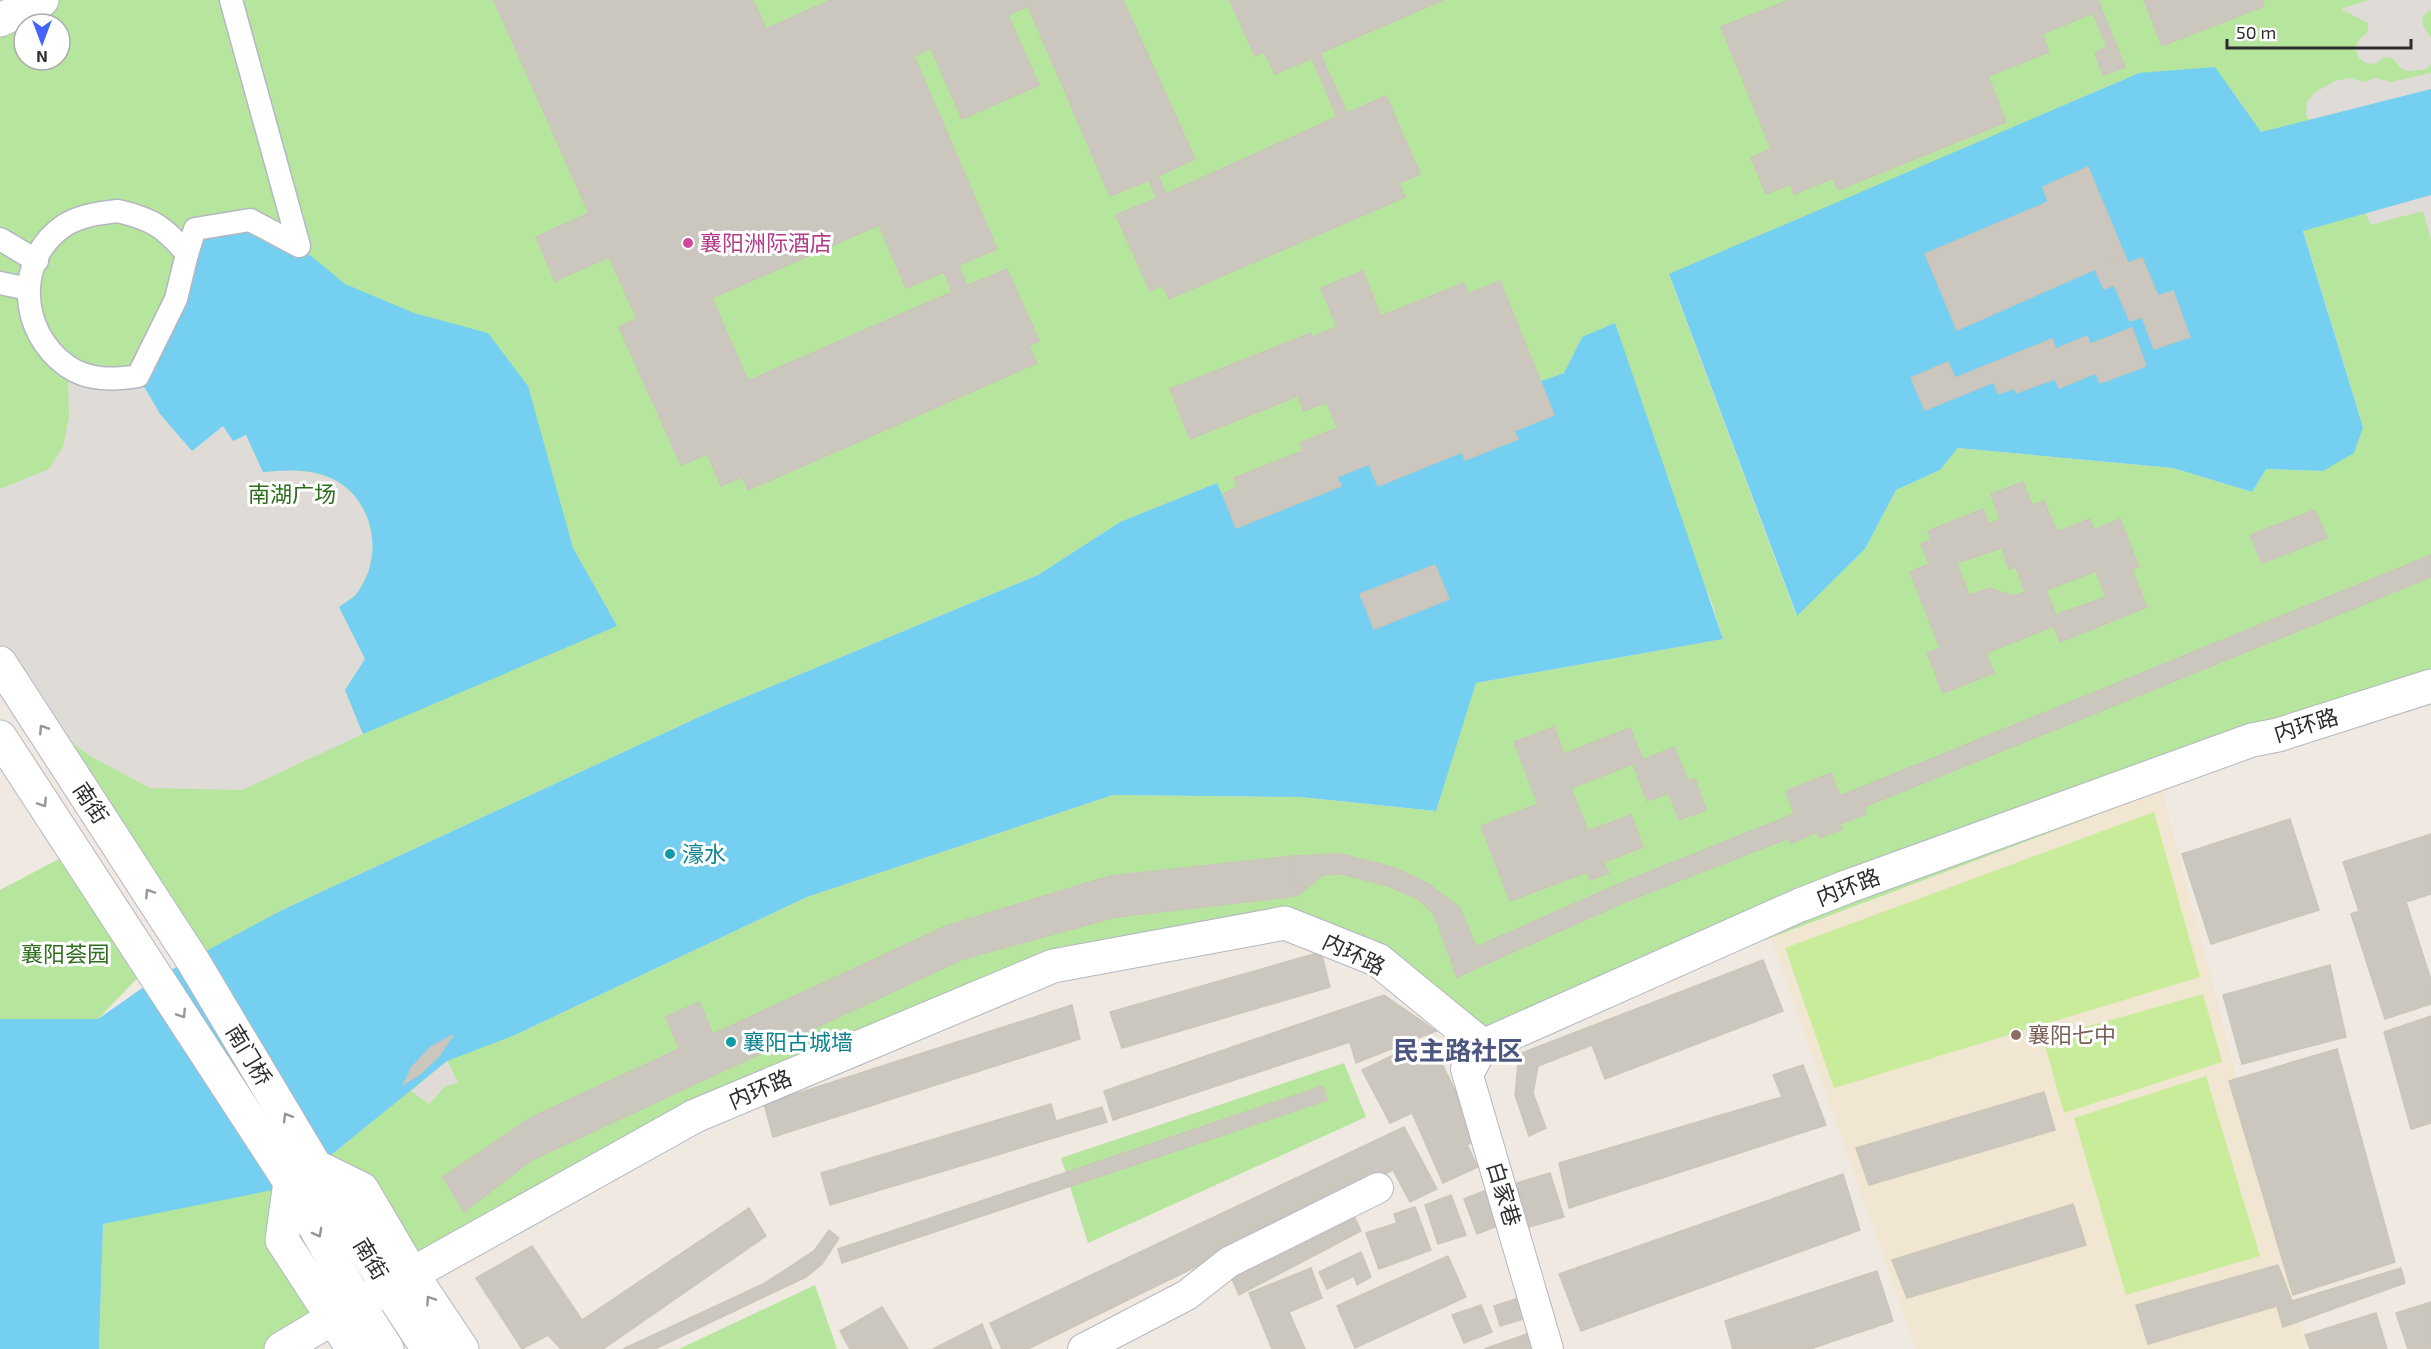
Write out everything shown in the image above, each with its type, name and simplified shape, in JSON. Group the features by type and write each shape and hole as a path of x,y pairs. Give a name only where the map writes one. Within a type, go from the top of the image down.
{"street":[{"path":"0,20 42,0"},
{"path":"187,254 169,232 146,217 118,211 91,214 65,226 45,245 32,270 29,289 28,297 33,325 47,349 68,367 90,377 114,380 138,376 176,299 195,229 250,220 298,246 231,0"},
{"path":"0,239 37,261"},
{"path":"0,283 29,289"},
{"name":"南街","path":"0,663 181,942"},
{"name":"内环路","path":"282,1349 345,1311 694,1116 1053,966 1286,923 1378,960 1484,1046 1800,905 1849,886 2252,740 2278,735 2431,686"},
{"name":"南街","path":"0,737 150,965"},
{"name":"南门桥","path":"181,942 303,1175"},
{"name":"南门桥","path":"150,965 303,1175"},
{"name":"白家巷","path":"1484,1046 1472,1067 1466,1069 1548,1349"},
{"name":"南街","path":"303,1175 400,1281 429,1349"},
{"name":"南街","path":"303,1175 345,1311 387,1349"},
{"path":"1083,1349 1187,1295 1228,1262 1378,1188"},
{"path":"400,1281 462,1349"},
{"path":"345,1311 353,1349"}],"shaded area":[{"path":"2369,0 2431,0 2431,11 2428,11 2422,18 2423,26 2431,38 2431,64 2427,69 2410,71 2402,69 2392,58 2385,57 2374,64 2366,63 2359,58 2355,48 2360,38 2368,32 2368,23 2341,9"},
{"path":"2431,73 2431,89 2309,120 2306,114 2307,102 2314,93 2335,81 2350,78 2363,82 2376,78 2391,82"},
{"path":"2431,195 2431,240 2423,211 2370,225 2366,212"},
{"path":"68,367 138,376 223,426 246,434 263,472 287,470 314,472 336,480 355,495 368,518 374,544 369,570 357,594 339,607 366,659 345,690 363,734 242,790 150,788 92,757 35,717 0,663 0,489 49,469 63,447 69,417"},
{"name":"襄阳七中","path":"2158,774 2307,1349 1916,1349 1765,921"},
{"path":"447,1060 458,1083 446,1086 429,1104 411,1091"}],"green space":[{"name":"南湖广场","path":"42,0 2431,0 2431,89 2261,133 2139,73 1669,275 1796,615 1865,549 1896,490 1940,470 1958,448 2173,468 2252,492 2265,469 2323,471 2363,427 2303,230 2431,195 2431,689 1483,1046 1378,961 1285,923 1053,966 695,1116 281,1349 99,1349 103,1224 152,1213 317,1167 447,1060 515,1035 807,897 1113,795 1300,797 1435,811 1476,683 1723,639 1710,598 1582,337 1564,373 1541,381 1554,415 1515,431 1518,439 1465,460 1461,452 1378,486 1369,464 1337,477 1341,486 1236,528 1217,483 1120,522 1038,575 712,711 282,910 193,961 0,663 0,20 12,14 12,72 72,72 72,12 17,12"},
{"path":"2154,812 2200,977 1834,1088 1785,948"},
{"name":"襄阳荟园","path":"74,851 150,965 98,1019 0,1019 0,890"},
{"path":"2203,994 2222,1062 2064,1113 2043,1039"},
{"path":"1344,1063 1366,1117 1088,1243 1061,1158"},
{"path":"2206,1076 2260,1256 2126,1295 2074,1118"},
{"path":"815,1285 837,1349 679,1349"}],"water":[{"path":"2215,67 2261,132 2431,89 2431,195 2303,231 2363,427 2354,453 2323,471 2266,469 2252,492 2173,468 1958,448 1940,470 1896,490 1865,549 1797,616 1669,274 2139,73"},
{"path":"250,220 299,246 345,284 414,313 488,333 528,386 573,548 617,626 363,734 345,690 365,659 339,607 357,593 371,564 371,532 367,516 359,502 349,489 318,473 291,470 263,472 246,435 233,441 223,426 192,451 160,414 138,376 195,229"},
{"name":"濠水","path":"1615,323 1723,639 1476,683 1436,811 1300,797 1113,795 807,897 515,1035 447,1061 293,1186 103,1224 99,1349 0,1349 0,1019 98,1019 158,977 282,910 712,711 1038,575 1120,522 1217,483 1237,528 1341,486 1337,477 1369,464 1378,486 1462,452 1465,460 1517,439 1514,431 1554,415 1541,381 1564,373 1582,337"}],"building":[{"name":"襄阳洲际酒店","path":"494,0 753,0 766,29 831,0 1123,0 1195,159 1158,176 1166,194 1337,117 1312,58 1275,74 1264,52 1255,56 1230,0 1443,0 1320,53 1347,113 1386,96 1420,174 1399,183 1405,197 1169,299 1163,285 1150,291 1116,215 1157,198 1149,180 1110,196 1028,6 1008,15 1039,85 962,119 931,48 914,56 997,249 959,265 967,286 1007,269 1039,341 1029,346 1037,363 748,490 742,477 721,486 707,454 681,465 619,327 637,319 609,257 555,281 536,237 589,213","holes":["879,225 906,288 944,272 952,292 748,381 712,298"]},
{"path":"1789,0 2098,0 2125,67 2103,75 2095,53 2107,47 2093,13 2042,34 2049,52 1988,76 2006,122 1838,190 1833,178 1794,194 1790,184 1766,194 1751,158 1771,149 1721,27"},
{"path":"2144,0 2262,0 2264,6 2162,46"},
{"path":"2088,167 2125,256 1957,330 1925,254 2048,202 2043,187"},
{"path":"2125,256 2128,263 2142,258 2158,296 2173,291 2190,337 2154,349 2142,317 2130,321 2114,285 2104,289 2095,269"},
{"path":"1363,271 1381,316 1464,283 1468,294 1500,281 1554,415 1514,431 1518,439 1465,460 1462,452 1378,486 1369,464 1337,477 1341,486 1236,528 1223,494 1238,487 1234,478 1303,451 1300,443 1337,428 1327,402 1304,411 1298,396 1190,439 1170,389 1311,333 1312,337 1337,327 1321,288"},
{"path":"2132,328 2146,366 2100,383 2096,373 2059,388 2055,379 2016,393 2014,388 1998,394 1994,382 1925,410 1911,378 1948,362 1955,378 2052,339 2056,349 2087,336 2090,344"},
{"path":"2023,482 2032,505 2044,501 2057,532 2090,519 2094,530 2120,519 2139,567 2132,569 2147,607 2060,642 2054,626 1986,653 1994,673 1943,693 1927,653 1940,648 1910,572 1929,564 1921,544 1931,540 1928,531 1983,509 1989,524 2000,519 1991,494","holes":["2002,548 2009,569 2016,567 2025,592 2012,596 1990,588 1969,595 1957,563","2096,571 2106,597 2056,615 2046,590"]},
{"path":"2315,510 2327,538 2262,563 2250,535"},
{"path":"2431,555 2431,577 1864,807 1866,814 1840,824 1842,829 1819,838 1817,832 1790,844 1789,838 1625,902 1457,977 1434,914 1418,899 1388,886 1342,874 1323,875 1297,896 1293,856 1342,854 1392,867 1427,883 1460,908 1476,947 1619,884 1794,814 1786,791 1831,773 1840,796"},
{"path":"1435,565 1449,599 1374,629 1360,594"},
{"path":"1554,727 1564,754 1630,728 1643,760 1674,747 1688,781 1695,779 1706,810 1679,820 1669,793 1647,801 1633,764 1571,788 1588,831 1631,815 1643,847 1604,862 1609,873 1590,880 1587,872 1510,901 1481,826 1538,804 1514,742"},
{"path":"2290,819 2319,910 2211,944 2182,854"},
{"path":"2431,834 2431,894 2406,902 2431,980 2431,1004 2385,1019 2351,914 2359,911 2343,862"},
{"name":"襄阳古城墙","path":"1293,856 1297,896 1116,917 963,959 532,1160 464,1212 443,1177 532,1117 679,1049 666,1017 699,1002 713,1034 946,926 1110,876"},
{"path":"1321,952 1330,987 1122,1048 1110,1012"},
{"path":"1763,960 1783,1011 1605,1079 1592,1045 1538,1066 1533,1093 1546,1128 1529,1136 1515,1095 1519,1054"},
{"path":"2330,965 2346,1037 2242,1064 2223,995"},
{"path":"1384,995 1436,1031 1356,1063 1350,1042 1113,1120 1104,1091"},
{"path":"1072,1005 1080,1039 773,1137 764,1104"},
{"path":"2431,1016 2431,1123 2411,1129 2384,1032"},
{"path":"453,1035 439,1056 420,1074 404,1084 412,1067 431,1047"},
{"path":"1429,1038 1479,1138 1467,1145 1478,1167 1443,1183 1412,1113 1390,1123 1362,1070"},
{"path":"2337,1049 2395,1262 2293,1295 2229,1081"},
{"path":"1803,1065 1826,1125 1569,1208 1559,1163 1782,1097 1773,1075"},
{"path":"1323,1086 1327,1100 842,1263 838,1249"},
{"path":"2044,1092 2055,1130 1869,1185 1856,1148"},
{"path":"1051,1104 1056,1121 1102,1107 1107,1122 830,1205 821,1173"},
{"path":"1404,1127 1437,1189 1410,1202 1393,1170 1028,1349 1002,1349 990,1323"},
{"path":"1550,1173 1564,1217 1522,1229 1507,1186"},
{"path":"1843,1174 1860,1230 1581,1331 1559,1274"},
{"path":"1497,1186 1510,1221 1477,1234 1464,1199"},
{"path":"1451,1195 1466,1235 1438,1244 1425,1205"},
{"path":"2073,1204 2086,1245 1907,1298 1892,1260"},
{"path":"1415,1207 1431,1250 1379,1269 1366,1233 1397,1223 1394,1214"},
{"path":"749,1208 766,1236 603,1349 561,1349 548,1335 522,1349 476,1278 532,1246 582,1320"},
{"path":"1351,1210 1361,1231 1239,1295 1228,1270"},
{"path":"829,1230 839,1238 822,1264 806,1277 655,1349 623,1349 765,1283 814,1251"},
{"path":"1361,1252 1371,1277 1357,1285 1354,1276 1327,1289 1319,1272"},
{"path":"1448,1256 1466,1297 1355,1348 1337,1306"},
{"path":"2278,1265 2292,1301 2401,1268 2405,1283 2283,1327 2277,1306 2148,1344 2136,1305"},
{"path":"1311,1268 1322,1298 1289,1312 1305,1349 1272,1349 1249,1293"},
{"path":"1877,1271 1893,1321 1810,1349 1733,1349 1725,1321"},
{"path":"1522,1297 1530,1317 1500,1326 1494,1306"},
{"path":"2431,1302 2431,1349 2408,1349 2396,1313"},
{"path":"1481,1305 1492,1332 1464,1343 1452,1315"},
{"path":"882,1307 908,1349 850,1349 840,1331"},
{"path":"2376,1313 2387,1349 2310,1349 2305,1335"},
{"path":"982,1324 992,1349 933,1349"},
{"path":"1538,1330 1544,1349 1484,1349"}],"place":[{"name":"襄阳洲际酒店","path":"688,243"},
{"name":"濠水","path":"670,854"},
{"name":"襄阳七中","path":"2016,1035"},
{"name":"襄阳古城墙","path":"731,1042"}],"district":[{"name":"民主路社区","path":"1458,1051"}]}
